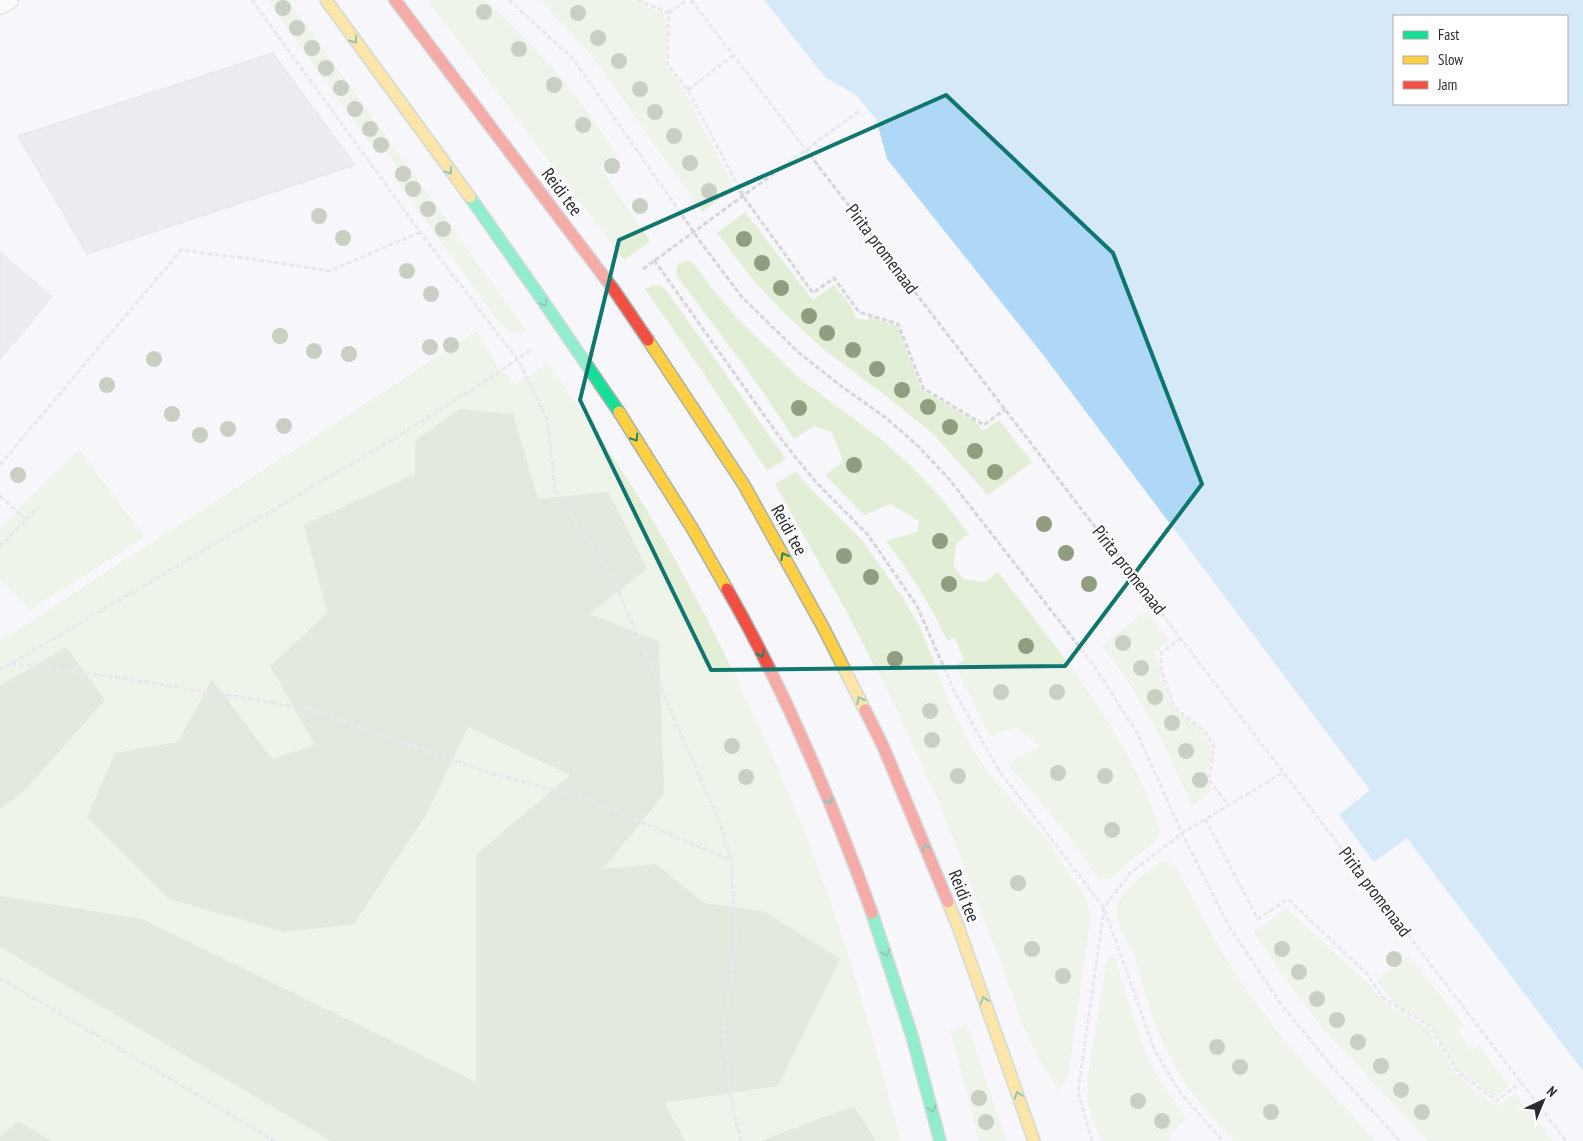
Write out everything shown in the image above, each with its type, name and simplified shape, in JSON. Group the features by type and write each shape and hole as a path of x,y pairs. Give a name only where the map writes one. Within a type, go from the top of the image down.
{"main road":[{"path":"326,0 562,328 680,508 739,610 791,714 839,822 908,1021 940,1141"},
{"name":"Reidi tee","path":"396,0 614,290 744,485 823,626 884,746 959,929 1034,1141"}],"lane":[{"path":"0,5 9,0"}],"path":[{"path":"252,0 420,232 518,360 548,422 555,489 613,579 720,823 731,860 736,939 724,1030 731,1099 741,1141"},
{"path":"509,0 574,60 693,232 742,297 798,352 886,418 916,444 949,479 1095,667 1137,732 1182,833 1227,923 1280,1003 1333,1068 1400,1141"},
{"path":"637,0 669,13"},
{"path":"669,13 687,0"},
{"name":"Pirita promenaad","path":"691,0 1566,1141"},
{"path":"669,13 668,64 688,90 743,196 814,293 834,278 860,312 898,324 923,388 984,425 1005,409"},
{"path":"688,90 734,55"},
{"path":"614,290 859,111"},
{"path":"0,465 181,250 330,271 420,232"},
{"path":"654,260 781,439 815,480 868,535 918,606 956,694 1000,772 1104,908 1155,1051 1179,1091 1223,1141"},
{"path":"0,670 397,437 518,360 562,328"},
{"path":"0,496 26,519"},
{"path":"0,546 39,507"},
{"path":"1180,638 1161,653 1161,669 1174,707 1205,732 1214,745 1209,780 1228,805"},
{"path":"10,663 123,678 306,708 487,772 586,799 731,860"},
{"path":"1092,1141 1078,1092 1104,908 1130,873 1182,833 1284,772"},
{"path":"1205,819 1258,919 1288,899 1367,974 1383,998 1429,1026 1458,1073 1497,1101 1521,1082"},
{"path":"0,978 275,1141"}],"highlighted area":[{"path":"946,95 1113,253 1202,484 1065,666 711,670 580,400 619,240"}],"green space":[{"path":"267,0 288,0 526,330 519,334 511,333 497,320 393,175 399,169 384,149 377,153"},
{"path":"427,0 485,0 545,59 578,98 618,156 600,167 650,241 624,260"},
{"path":"540,0 630,0 662,13 667,20 666,66 684,89 734,188 702,212 592,56"},
{"path":"745,212 813,300 834,285 853,309 855,318 867,320 870,317 897,326 921,389 976,422 983,431 999,420 1032,462 988,495 933,434 822,348 782,311 754,281 717,233"},
{"path":"688,260 694,264 737,318 800,379 878,437 912,467 941,498 969,534 956,544 954,566 963,579 984,582 998,572 1062,654 1102,711 1136,771 1159,824 1160,832 1154,843 1131,860 1114,876 1106,879 1097,877 1068,835 1007,763 1041,747 1017,728 989,736 963,683 956,664 964,660 955,638 947,640 919,589 886,541 917,532 919,521 891,504 864,515 825,475 843,462 832,432 814,426 794,439 756,382 677,276 678,264"},
{"path":"654,285 661,286 666,290 786,459 767,471 700,368 645,289"},
{"path":"477,331 501,371 517,384 548,363 632,487 682,572 750,705 809,843 837,920 857,983 901,1141 0,1141 0,641"},
{"path":"459,409 513,414 538,499 608,492 647,569 589,614 659,641 664,794 603,869 656,864 704,903 764,911 840,959 778,1086 665,1103 685,1141 331,1141 0,947 0,896 142,919 476,1082 476,855 570,775 468,727 427,813 354,924 285,932 169,899 87,817 115,753 178,742 212,679 272,759 315,745 270,666 327,613 304,525 415,474 415,441"},
{"path":"79,449 145,537 30,610 0,580 0,527"},
{"path":"796,472 860,538 903,598 921,629 954,713 970,745 991,776 1046,838 1086,898 1091,915 1068,1077 1058,1090 1039,1060 1024,1029 995,947 941,808 899,715 850,618 775,484"},
{"path":"1146,611 1169,641 1155,653 1172,707 1202,731 1212,747 1206,780 1213,789 1192,807 1141,703 1102,645"},
{"path":"66,647 105,700 23,792 0,809 0,686"},
{"path":"1162,861 1171,862 1177,868 1224,954 1270,1021 1314,1074 1376,1141 1234,1141 1197,1100 1177,1071 1161,1038 1148,1005 1134,956 1116,915 1118,903 1122,896 1142,876"},
{"path":"1286,908 1369,984 1381,999 1428,1028 1455,1074 1498,1107 1515,1093 1553,1141 1427,1141 1322,1027 1287,982 1254,932"},
{"path":"1409,955 1464,1025 1457,1031 1472,1051 1479,1046 1510,1087 1495,1097 1459,1072 1430,1025 1393,1002 1376,980"},
{"path":"1114,956 1146,1054 1158,1077 1186,1119 1170,1134 1171,1141 1102,1141 1092,1118 1087,1100 1088,1075 1107,958"},
{"path":"967,1024 1007,1141 979,1141 950,1030"},
{"path":"854,1106 876,1141 760,1141"},
{"path":"18,1121 52,1141 0,1141 0,1137"}],"water":[{"path":"764,0 1583,0 1583,1071 1407,838 1373,861 1339,815 1370,790 1041,352 887,159 876,119 856,95 825,77"}],"building":[{"path":"273,53 355,165 87,254 18,136"},
{"path":"0,252 52,297 0,359"}],"traffic: fast":[{"path":"470,197 619,412"},
{"path":"872,913 912,1036 940,1141"}],"traffic: slow":[{"path":"326,0 470,197"},
{"path":"648,340 744,485 823,627 865,710"},
{"path":"619,412 692,528 727,589"},
{"path":"948,902 1034,1141"}],"traffic: jam":[{"path":"395,0 614,290 648,340"},
{"path":"727,589 769,667 807,748 841,830 872,913"},
{"path":"865,710 883,746 948,902"}]}
